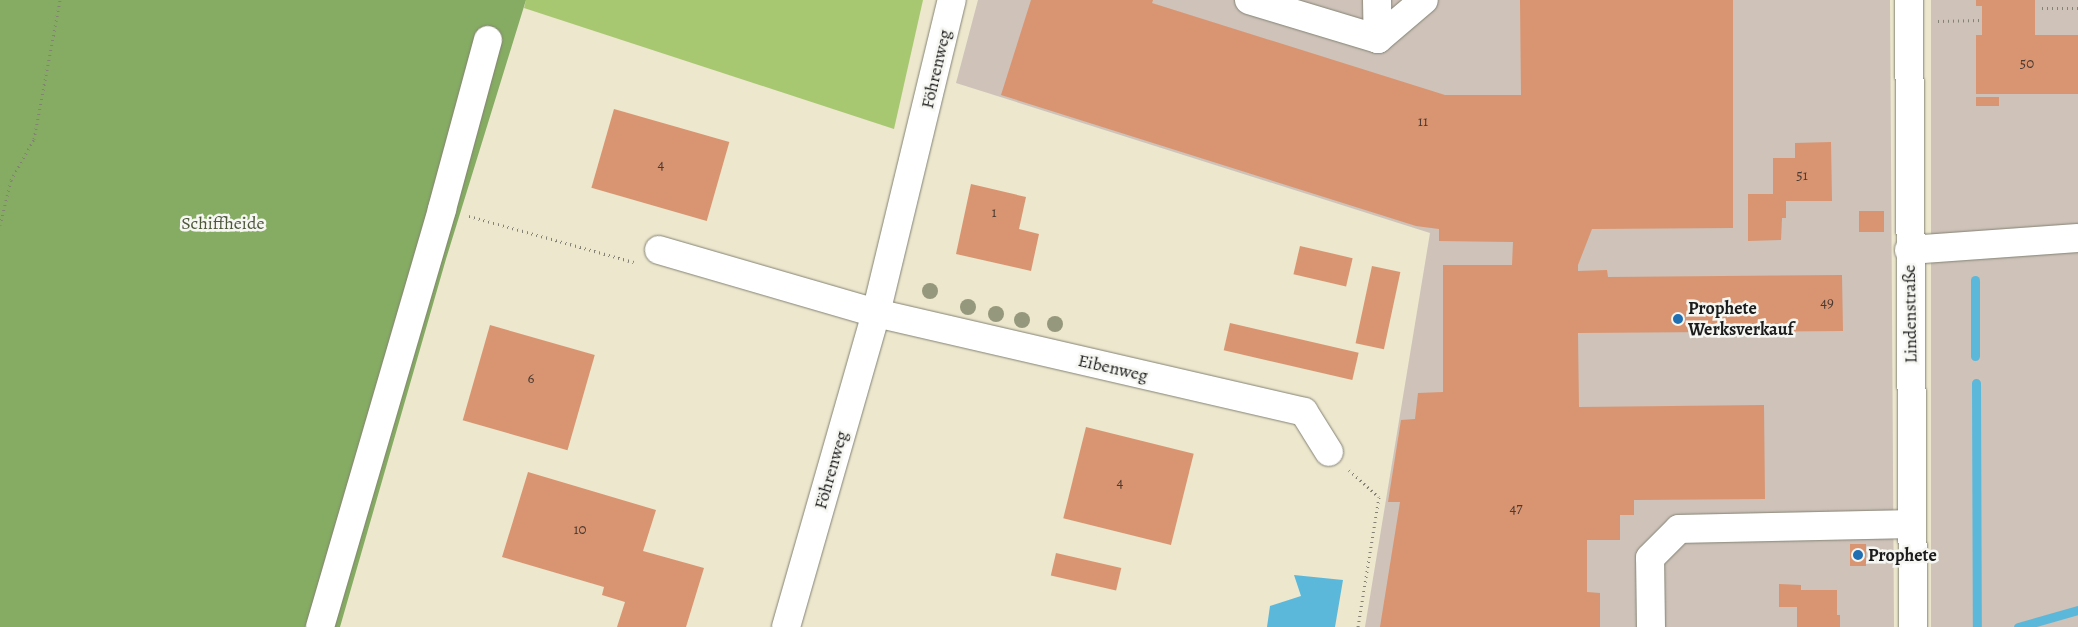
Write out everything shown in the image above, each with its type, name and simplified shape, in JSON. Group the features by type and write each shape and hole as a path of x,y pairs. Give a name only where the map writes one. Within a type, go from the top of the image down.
{"street":[{"name":"Föhrenweg","path":"786,627 876,313 952,0"},
{"path":"1249,0 1378,39"},
{"path":"1377,0 1378,39"},
{"path":"1378,39 1424,0"},
{"name":"Lindenstraße","path":"1909,11 1909,250 1913,627"},
{"path":"320,627 442,209 488,40"},
{"path":"1909,250 2078,238"},
{"path":"659,250 876,313"},
{"name":"Eibenweg","path":"876,313 1304,412 1329,452"},
{"path":"1651,627 1650,558 1679,529 1912,524"}],"path":[{"path":"0,226 11,180 34,139 60,0"},
{"path":"2042,8 2078,8"},
{"path":"1909,11 1982,20"},
{"path":"442,209 643,264 659,250"},
{"path":"1329,452 1379,497 1358,627"}],"shaded area":[{"path":"978,0 1890,0 1894,627 1365,627 1430,233 956,83"},
{"path":"1931,0 2078,0 2078,627 1931,627"}],"green space":[{"name":"Schiffheide","path":"0,0 526,0 446,259 340,627 0,627"},
{"path":"526,0 923,0 894,129 524,8"}],"water":[{"path":"1294,575 1343,580 1335,627 1267,627 1270,606 1301,596"}],"building":[{"path":"1031,0 1153,0 1152,3 1445,95 1521,95 1520,0 1733,0 1733,228 1592,229 1578,265 1578,271 1607,270 1608,277 1842,275 1843,331 1578,333 1579,407 1764,405 1765,499 1634,500 1634,515 1620,515 1620,540 1587,540 1587,592 1600,593 1600,627 1380,627 1400,502 1388,502 1401,420 1415,419 1418,393 1443,392 1443,265 1512,265 1513,242 1439,241 1439,229 1416,226 1001,95"},
{"path":"1976,0 2035,0 2035,35 2078,35 2078,94 1976,94 1976,35 1982,35 1982,6 1976,6"},
{"path":"1976,97 1999,97 1999,106 1976,106"},
{"path":"614,109 729,142 707,221 591,188"},
{"path":"1831,142 1832,201 1786,201 1786,218 1782,218 1781,240 1748,241 1748,194 1773,194 1773,158 1795,158 1795,143"},
{"path":"971,184 1026,197 1019,229 1039,234 1031,271 956,254"},
{"path":"1859,211 1884,211 1884,232 1859,232"},
{"path":"1300,246 1353,258 1346,286 1293,274"},
{"path":"1372,266 1400,272 1384,349 1356,343"},
{"path":"1230,323 1359,353 1352,380 1224,350"},
{"path":"490,325 595,355 567,450 463,420"},
{"path":"1086,427 1194,454 1171,545 1063,518"},
{"path":"528,472 656,510 643,551 704,568 686,627 617,627 625,602 602,595 604,587 502,557"},
{"name":"Prophete","path":"1850,544 1866,544 1866,566 1850,566"},
{"path":"1056,553 1121,568 1116,590 1051,575"},
{"path":"1779,584 1801,585 1801,590 1837,590 1837,615 1840,615 1840,627 1797,627 1797,607 1779,607"}],"waterway":[{"path":"1975,280 1975,356"},
{"path":"1976,383 1977,627"},
{"path":"2018,627 2078,610"}],"place":[{"name":"Prophete Werksverkauf","path":"1678,319"},
{"name":"Prophete","path":"1858,555"}]}
